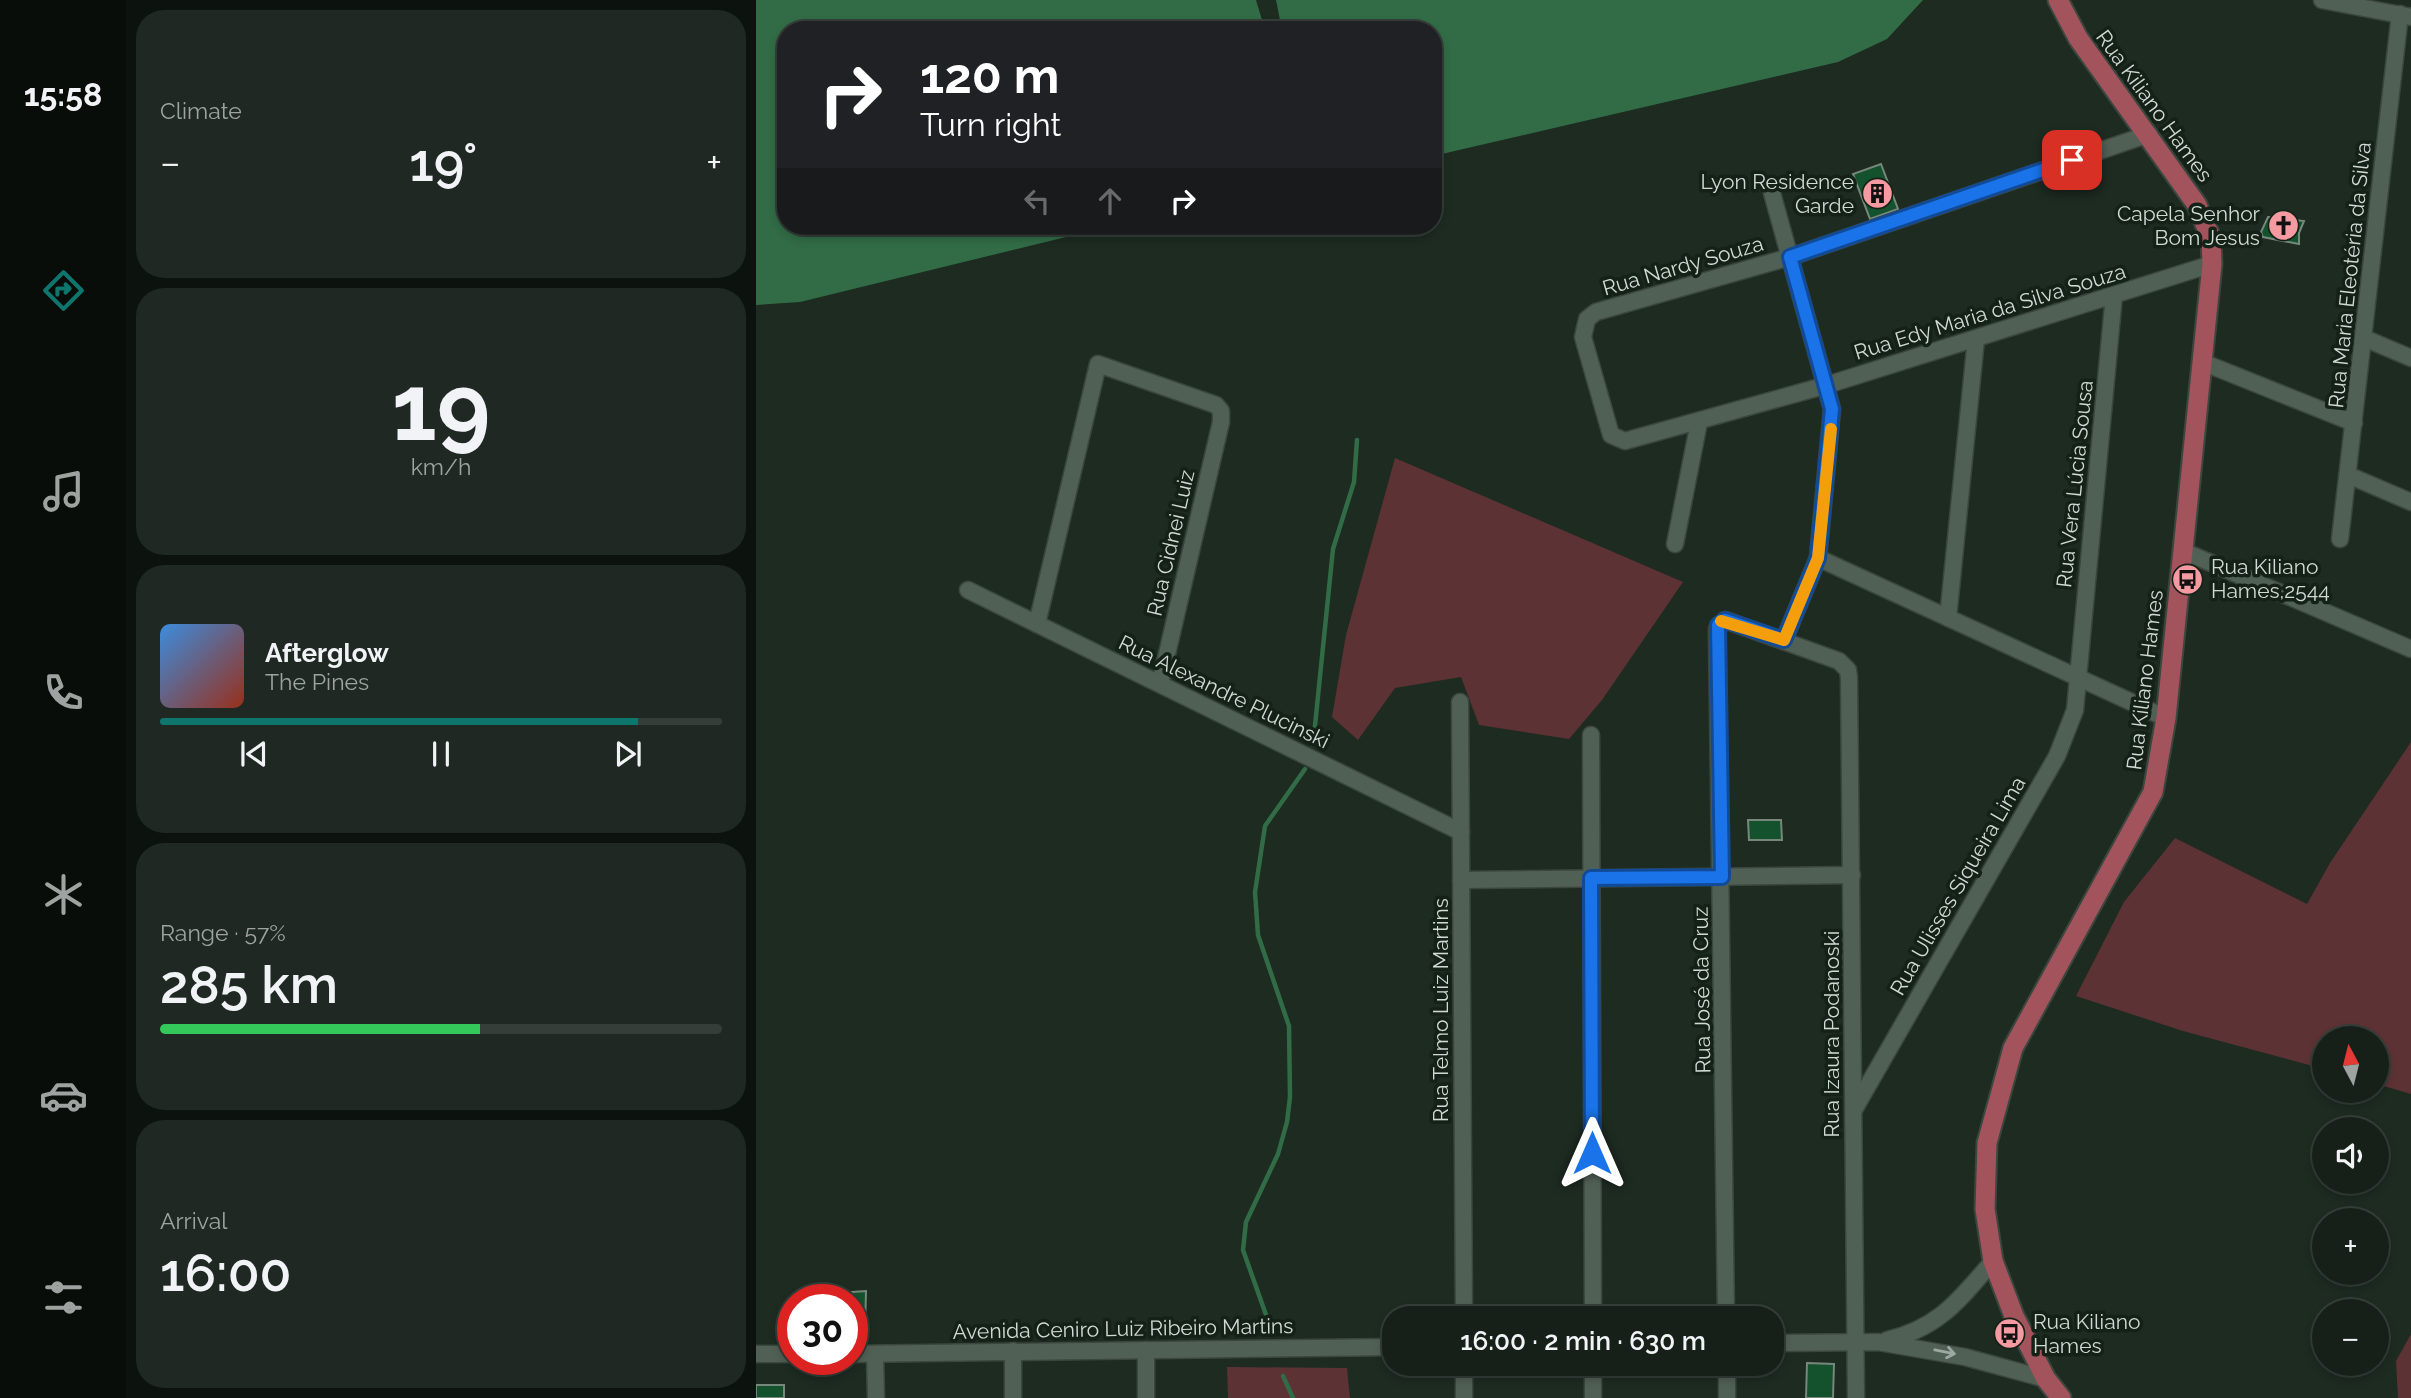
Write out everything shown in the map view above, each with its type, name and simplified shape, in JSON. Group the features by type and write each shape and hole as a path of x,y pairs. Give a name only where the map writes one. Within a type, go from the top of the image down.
{"main road":[{"name":"Rua Kiliano Hames","path":"2058,0 2078,38 2149,134 2204,218 2211,238 2212,264 2166,718 2153,792 2012,1048 1986,1153 1985,1209 1993,1261 2009,1304 2046,1379 2061,1398"}],"street":[{"path":"2322,0 2405,16"},
{"name":"Rua Maria Eleotéria da Silva","path":"2340,539 2405,16"},
{"name":"Rua Nardy Souza","path":"1617,440 1606,426 1583,337 1587,318 1596,312 1790,257 2149,134"},
{"path":"1772,193 1827,385 1831,423 1818,558 1784,640"},
{"name":"Rua Edy Maria da Silva Souza","path":"1617,440 1625,441 1699,422 1827,385 2212,264"},
{"name":"Rua Vera Lúcia Sousa","path":"2077,677 2114,295"},
{"path":"2364,338 2411,358"},
{"path":"1948,618 1976,339"},
{"path":"2202,362 2354,423"},
{"name":"Rua Cidnei Luiz","path":"1037,624 1098,364 1216,405 1221,411 1160,684"},
{"path":"1675,544 1699,422"},
{"path":"2348,475 2411,502"},
{"path":"2183,551 2411,649"},
{"path":"1818,558 2166,718"},
{"name":"Rua Alexandre Plucinski","path":"968,590 1461,832"},
{"name":"Rua José da Cruz","path":"1726,1306 1717,629 1721,621 1725,620 1784,640"},
{"name":"Rua Izaura Podanoski","path":"1784,640 1839,661 1848,670 1856,1398"},
{"name":"Rua Ulisses Siqueira Lima","path":"1854,1110 2057,756 2075,710 2077,677"},
{"name":"Rua Telmo Luiz Martins","path":"1460,702 1464,1306"},
{"path":"1591,735 1593,1306"},
{"path":"1461,880 1852,875"},
{"path":"1878,1342 1912,1334 1940,1318 1993,1261"},
{"path":"1784,1343 1878,1342 1952,1354 2046,1379"},
{"name":"Avenida Ceniro Luiz Ribeiro Martins","path":"868,1354 1382,1347"},
{"path":"1146,1350 1146,1398"},
{"path":"1013,1351 1013,1398"},
{"path":"756,1354 777,1354"},
{"path":"875,1354 876,1398"},
{"path":"1464,1376 1464,1398"},
{"path":"1593,1376 1593,1398"},
{"path":"1727,1376 1727,1398"}],"shaded area":[{"path":"756,0 1256,0 1262,21 777,21 777,235 1074,235 800,302 756,305"},
{"path":"1276,0 1923,0 1887,39 1838,62 1442,154 1442,21 1280,21"},
{"path":"1395,458 1683,582 1602,700 1569,739 1479,725 1461,677 1395,688 1358,740 1332,717 1346,635"},
{"path":"2411,742 2411,1094 2389,1088 2389,1026 2312,1026 2312,1066 2183,1031 2076,996 2124,902 2175,838 2307,904 2330,863"},
{"path":"2411,1334 2411,1398 2398,1398 2396,1361"},
{"path":"1227,1367 1347,1368 1350,1398 1228,1398"}],"building":[{"name":"Lyon Residence Garde","path":"1881,164 1898,209 1870,219 1853,174"},
{"name":"Capela Senhor Bom Jesus","path":"2268,217 2304,221 2299,233 2299,244 2263,237 2261,232"},
{"path":"1748,820 1781,820 1782,840 1749,840"},
{"path":"1807,1363 1834,1364 1833,1398 1806,1398"},
{"path":"756,1385 784,1385 784,1398 756,1398"}],"waterway":[{"path":"1313,745 1333,549 1354,482 1357,440"},
{"path":"1271,1329 1243,1250 1246,1222 1278,1154 1287,1122 1290,1097 1289,1026 1258,935 1255,892 1265,826 1305,769"},
{"path":"1283,1376 1293,1398"}],"slow traffic":[{"path":"1721,621 1725,620 1784,640 1818,558 1831,429"}],"place":[{"name":"Lyon Residence Garde","path":"1877,194"},
{"name":"Capela Senhor Bom Jesus","path":"2283,226"},
{"name":"Rua Kiliano Hames,2544","path":"2188,579"},
{"name":"Rua Kiliano Hames","path":"2010,1334"}],"route":[{"path":"1592,1153 1591,878 1722,877 1718,625 1725,620 1784,640 1818,558 1832,409 1790,257 2072,160"}]}
